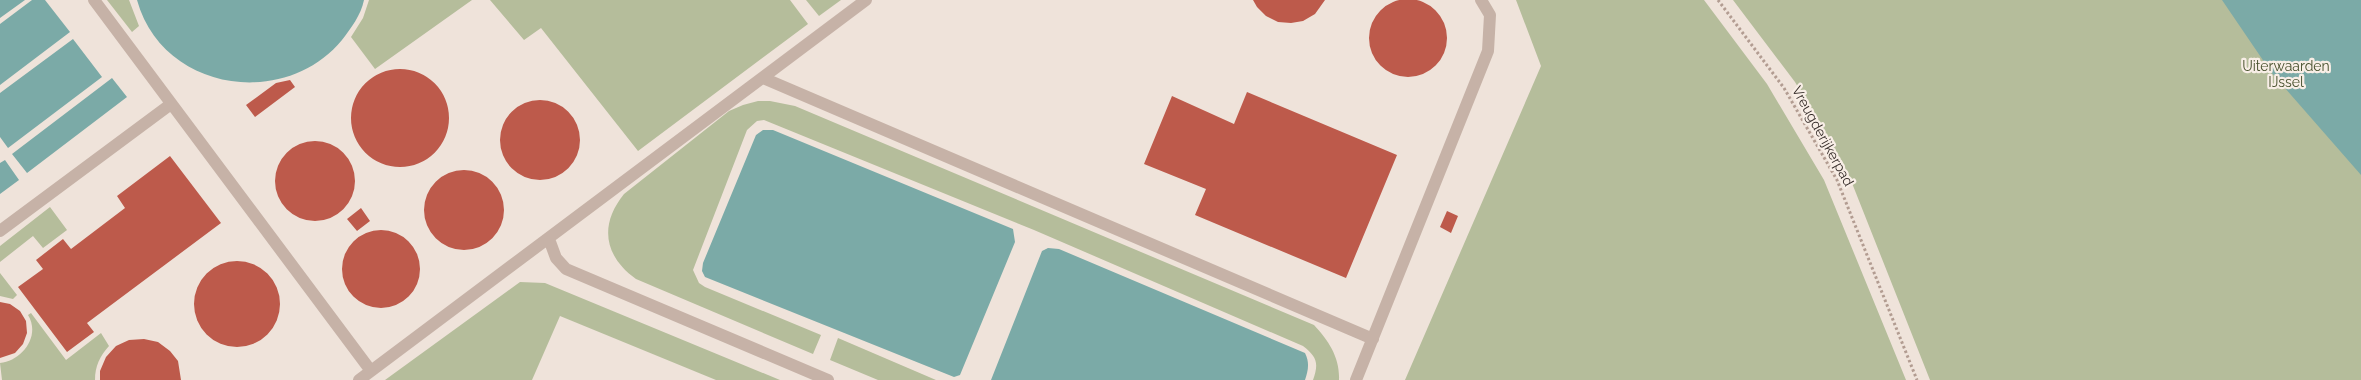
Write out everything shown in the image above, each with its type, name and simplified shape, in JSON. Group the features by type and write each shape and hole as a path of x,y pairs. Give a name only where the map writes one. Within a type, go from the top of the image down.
{"lane":[{"path":"94,0 371,371"},
{"path":"359,380 866,0"},
{"path":"1356,380 1488,51 1490,16 1481,0"},
{"path":"763,78 1373,339"},
{"path":"0,231 171,104"},
{"path":"549,239 556,258 566,269 828,380"}],"path":[{"name":"Vreugderijkerpad","path":"1718,0 1784,88 1837,180 1917,380"}],"green space":[{"path":"107,0 129,0 139,26 132,32"},
{"path":"369,0 472,0 375,69 351,37 363,18"},
{"path":"490,0 790,0 808,24 638,151 541,28 524,40"},
{"path":"806,0 841,0 819,16"},
{"path":"1516,0 1704,0 1767,84 1824,180 1906,380 1405,380 1541,66"},
{"name":"Uiterwaarden IJssel","path":"1733,0 2361,0 2361,380 1930,380 1848,173 1795,82"},
{"path":"758,101 770,101 795,106 1314,325 1332,350 1338,364 1339,380 1313,380 1316,369 1314,357 1303,346 1034,230 764,120 757,121 747,130 693,270 699,283 705,287 821,335 813,354 636,279 617,260 609,240 608,228 611,217 624,194 729,111"},
{"path":"50,207 67,230 43,248 33,236 0,262 0,246"},
{"path":"0,273 17,295 13,299 0,296"},
{"path":"520,282 545,283 780,380 716,380 560,316 532,380 385,380"},
{"path":"31,313 66,360 101,333 109,346 99,362 95,380 2,380 0,363 15,358 31,339 31,323 28,315"},
{"path":"838,338 936,380 878,380 830,360"}],"water":[{"path":"0,0 25,0 0,18"},
{"path":"32,0 45,0 70,32 0,85 0,24"},
{"path":"137,0 364,0 358,16 342,40 318,62 289,76 258,82 227,80 198,71 171,54 151,31"},
{"path":"2222,0 2361,0 2361,175 2271,72"},
{"path":"73,39 102,77 8,148 0,137 0,93"},
{"path":"112,78 127,97 27,173 12,154"},
{"path":"763,130 773,130 1013,229 1015,242 960,375 954,377 705,277 702,271 703,263 756,135"},
{"path":"5,160 19,180 0,194 0,163"},
{"path":"1048,248 1059,249 1305,353 1308,367 1305,380 991,380 1042,251"}],"building":[{"path":"1408,-1 1423,2 1436,10 1444,23 1447,38 1444,53 1436,66 1423,74 1408,77 1393,74 1380,66 1372,53 1369,38 1372,23 1380,10 1393,2"},
{"path":"1253,0 1325,0 1315,14 1303,21 1291,23 1278,22 1266,16"},
{"path":"400,69 419,73 435,83 445,99 449,118 445,137 435,153 419,163 400,167 381,163 365,153 355,137 351,118 355,99 365,83 381,73"},
{"path":"290,80 295,87 255,117 246,105 276,83"},
{"path":"1247,92 1397,155 1346,278 1195,215 1206,189 1144,164 1172,96 1234,124"},
{"path":"540,100 555,103 568,112 577,125 580,140 577,155 568,168 555,177 540,180 525,177 512,168 503,155 500,140 503,125 512,112 525,103"},
{"path":"307,141 323,141 337,148 348,159 355,173 355,189 352,196 337,214 323,221 307,221 293,214 282,203 275,189 275,173 282,159 293,148"},
{"path":"170,156 221,223 87,323 94,332 67,352 18,287 43,269 36,260 63,239 71,249 125,208 117,196"},
{"path":"464,170 479,173 492,182 501,195 504,210 501,225 492,238 479,247 464,250 449,247 436,238 427,225 424,210 427,195 436,182 449,173"},
{"path":"361,208 370,221 357,231 347,219"},
{"path":"1447,211 1458,216 1451,233 1440,227"},
{"path":"381,230 396,233 409,241 417,254 420,269 417,284 409,297 396,305 381,308 366,305 353,297 345,284 342,269 345,254 353,241 366,233"},
{"path":"237,261 254,264 268,273 277,287 280,304 277,321 268,335 254,344 237,347 220,344 206,335 197,321 194,304 197,287 206,273 220,264"},
{"path":"0,302 10,304 20,311 26,321 27,333 23,344 15,353 0,358"},
{"path":"144,339 158,342 170,351 178,361 181,380 100,380 100,371 106,357 116,346 129,340"}]}
